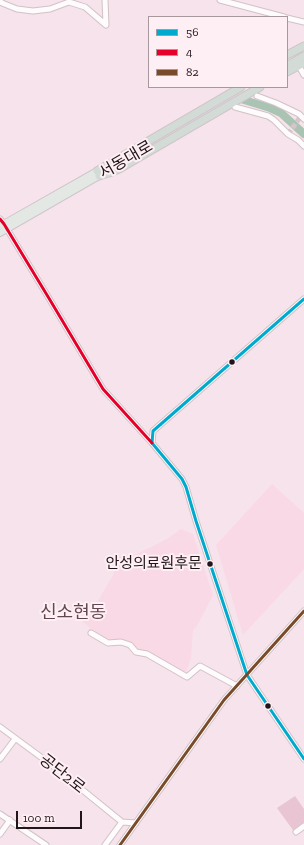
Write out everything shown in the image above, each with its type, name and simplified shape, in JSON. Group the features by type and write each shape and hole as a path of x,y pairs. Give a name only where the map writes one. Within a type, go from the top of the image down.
{"highway":[{"path":"296,60 304,46"},
{"path":"288,71 304,50"},
{"path":"296,60 304,56"},
{"path":"98,173 108,162 231,88"},
{"name":"서동대로","path":"98,173 239,88"},
{"name":"서동대로","path":"98,173 249,88"},
{"path":"98,173 109,173 119,169 258,88"}],"main road":[{"name":"서동대로","path":"0,233 3,225 98,173"}],"street":[{"path":"0,2 17,9 33,11 50,9 68,2 85,7 106,24 105,0"},
{"path":"220,0 280,16"},
{"path":"288,18 304,22"},
{"path":"296,60 304,75"},
{"path":"257,96 303,116"},
{"path":"235,107 268,116 304,146"},
{"path":"3,225 103,389 152,443 182,479 186,487 247,675 304,759"},
{"path":"152,443 153,431 304,299"},
{"path":"120,845 224,700 304,611"},
{"path":"90,633 108,643 121,642 130,645 136,652 148,654 187,677 200,666 237,686"},
{"name":"공단2로","path":"0,727 53,766 122,822"},
{"path":"0,759 15,739"},
{"path":"0,814 46,845"},
{"path":"0,834 10,820"},
{"path":"105,845 122,822 136,823"},
{"path":"296,832 304,826"}],"shaded area":[{"path":"272,484 304,513 304,569 243,635 216,545"},
{"path":"181,529 193,534 213,595 197,626 193,630 191,658 185,675 139,652 130,643 108,643 82,621 101,596 113,575 115,567 112,560 121,556 135,555 167,539"},
{"path":"295,796 304,809 304,822 293,830 277,808"}],"waterway":[{"path":"244,100 281,113 304,134"}],"tunnel":[{"path":"288,134 301,116"}],"transit line":[{"name":"4","path":"0,219 103,389 152,443"},
{"name":"56","path":"304,299 153,431 152,443 182,479 186,487 247,675 304,759"},
{"name":"82","path":"120,845 224,700 304,611"}],"place":[{"name":"안성의료원후문","path":"210,564"}],"district":[{"name":"신소현동","path":"73,613"}]}
